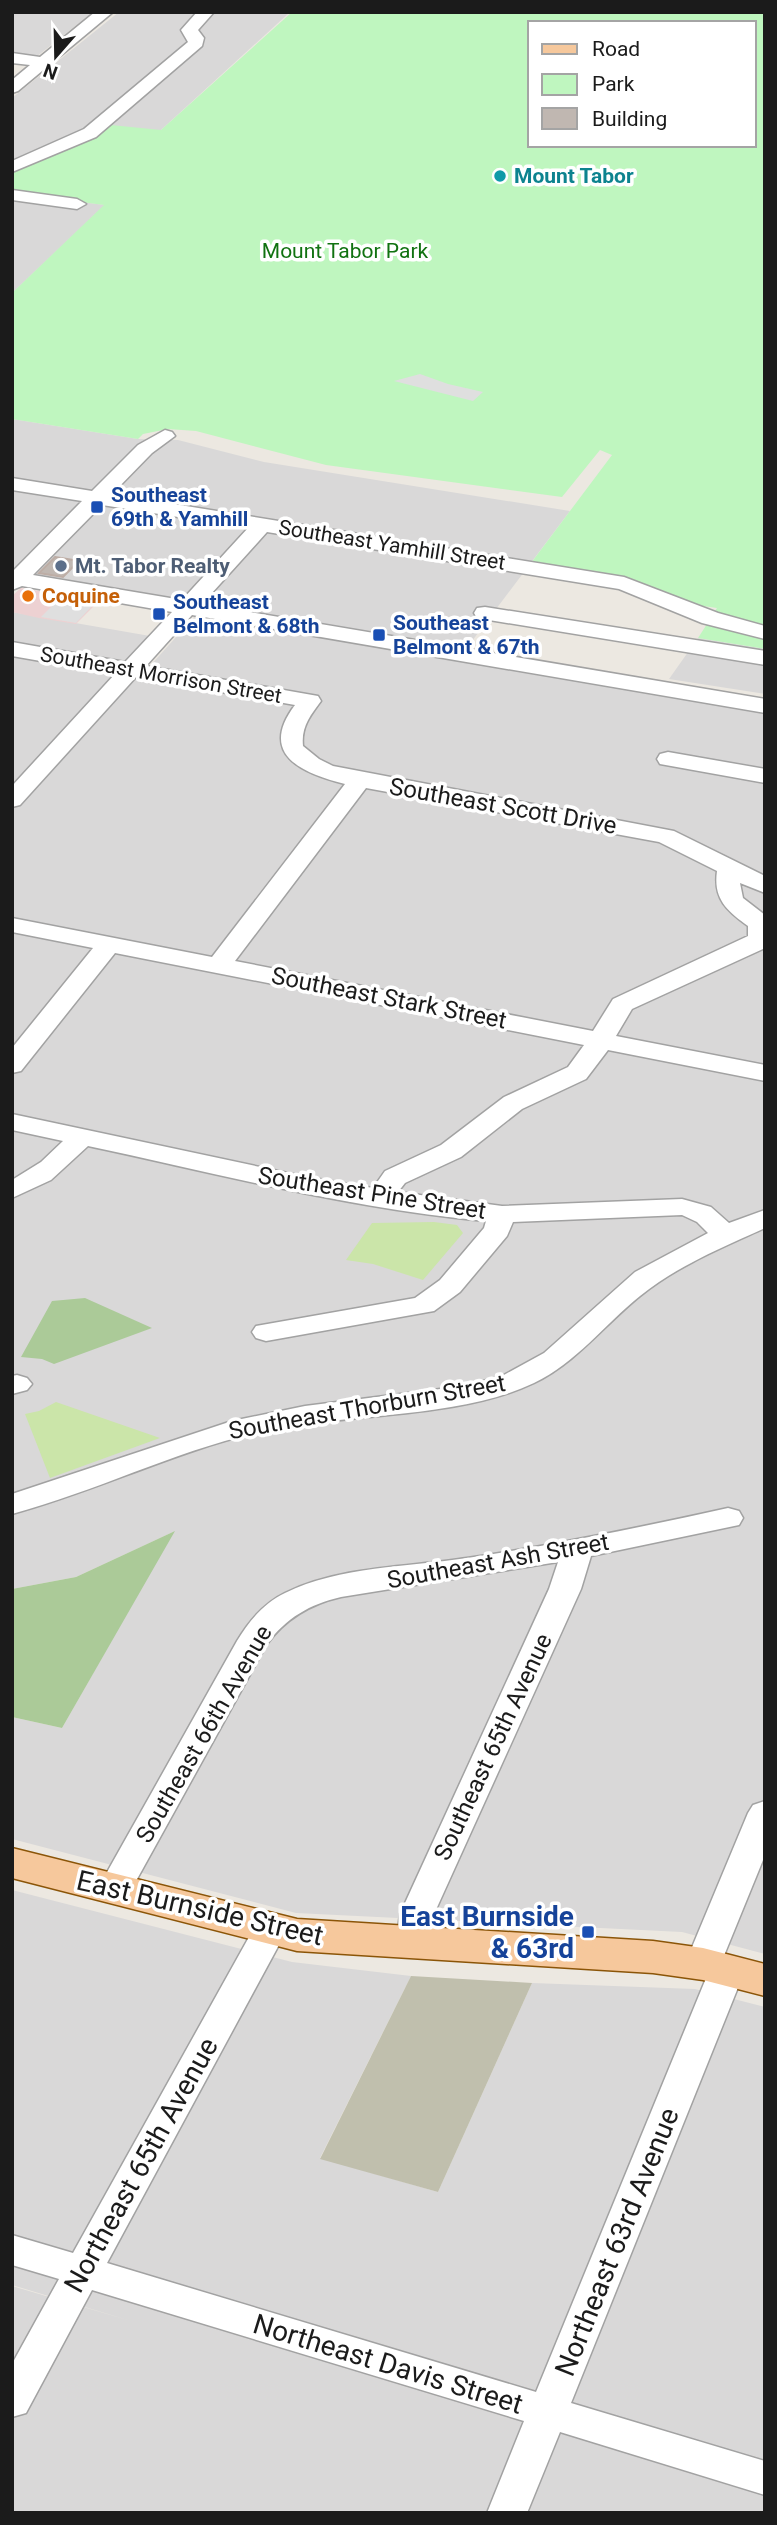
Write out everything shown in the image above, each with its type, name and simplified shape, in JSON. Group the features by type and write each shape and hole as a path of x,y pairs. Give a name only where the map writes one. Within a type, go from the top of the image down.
{"main road":[{"name":"East Burnside Street","path":"12,1863 270,1930 320,1939 653,1957 732,1972"}],"street":[{"path":"12,88 106,12"},
{"path":"12,167 90,133 192,47 197,38 188,30 206,12"},
{"path":"12,58 44,62"},
{"path":"12,195 77,204"},
{"path":"14,580 145,449 165,436"},
{"name":"Southeast Yamhill Street","path":"12,484 624,583 710,618 765,634"},
{"path":"12,800 263,524"},
{"path":"14,580 765,706"},
{"path":"485,613 765,658"},
{"name":"Southeast Morrison Street","path":"12,649 310,701"},
{"name":"Southeast Scott Drive","path":"310,701 291,725 289,735 294,750 304,761 318,769 360,780 666,836 765,886"},
{"path":"668,759 765,776"},
{"path":"219,965 360,780"},
{"path":"381,1197 395,1177 451,1151 513,1103 577,1073 622,1004 754,944 760,937 763,923 730,898 725,888 729,870"},
{"name":"Southeast Stark Street","path":"12,925 765,1073"},
{"path":"12,1065 109,944"},
{"name":"Southeast Pine Street","path":"12,1122 307,1185 447,1209 502,1214 695,1209 713,1219 724,1236"},
{"path":"12,1189 48,1172 62,1160 81,1136"},
{"path":"266,1332 424,1305 440,1296 450,1286 497,1230 502,1214"},
{"name":"Southeast Thorburn Street","path":"12,1504 74,1486 209,1437 262,1422 446,1398 491,1389 522,1378 562,1354 619,1299 665,1264 765,1218"},
{"name":"Southeast Ash Street","path":"273,1616 290,1604 323,1591 577,1550 728,1518"},
{"name":"Southeast 65th Avenue","path":"413,1944 417,1914 565,1590 577,1550"},
{"name":"Southeast 66th Avenue","path":"114,1890 253,1641 273,1616"},
{"name":"Northeast 63rd Avenue","path":"507,2513 732,1972 765,1813"},
{"name":"Northeast 65th Avenue","path":"12,2401 270,1930"},
{"name":"Northeast Davis Street","path":"12,2250 765,2478"}],"shaded area":[{"path":"12,12 93,12 36,57 12,54"},
{"path":"119,12 290,12 161,130 99,134 36,159 12,174 12,98"},
{"path":"12,193 105,205 12,293"},
{"path":"420,374 483,392 473,401 394,381"},
{"path":"12,419 138,439 178,440 264,462 570,511 466,649 765,709 765,1954 682,1932 296,1913 12,1839 12,1717 62,1728 173,1532 76,1577 12,1589 12,612 150,636 128,663 150,666 204,606 12,573"},
{"path":"21,588 99,601 76,624 39,618 12,612 12,596"},
{"path":"60,598 95,603 76,623 41,617"},
{"path":"698,638 765,649 765,694 669,679"},
{"path":"12,1890 292,1962 411,1976 320,2158 438,2192 532,1983 695,1989 765,2007 765,2513 12,2513 12,2286 131,2321 12,2285"},
{"path":"411,1976 532,1983 438,2192 320,2159"}],"green space":[{"name":"Mount Tabor Park","path":"292,12 765,12 765,627 713,614 717,608 696,605 635,580 531,563 612,455 600,450 562,497 326,465 196,431 168,429 143,434 138,439 12,419 12,293 104,205 12,193 12,174 111,125 161,130"},
{"path":"707,624 765,638 765,649 698,638"},
{"path":"434,1222 457,1225 463,1233 423,1280 373,1264 346,1260 372,1223"},
{"path":"85,1298 152,1328 54,1364 42,1359 21,1357 52,1301"},
{"path":"56,1402 160,1438 50,1478 25,1414 39,1411"},
{"path":"175,1531 62,1728 12,1717 12,1589 76,1577"}],"building":[{"name":"Mt. Tabor Realty","path":"55,557 79,561 63,577 39,573"}],"place":[{"name":"Mount Tabor","path":"500,176"},
{"name":"Southeast 69th & Yamhill","path":"97,507"},
{"name":"Mt. Tabor Realty","path":"61,566"},
{"name":"Coquine","path":"28,596"},
{"name":"Southeast Belmont & 68th","path":"159,614"},
{"name":"Southeast Belmont & 67th","path":"379,635"},
{"name":"East Burnside & 63rd","path":"588,1932"}]}
